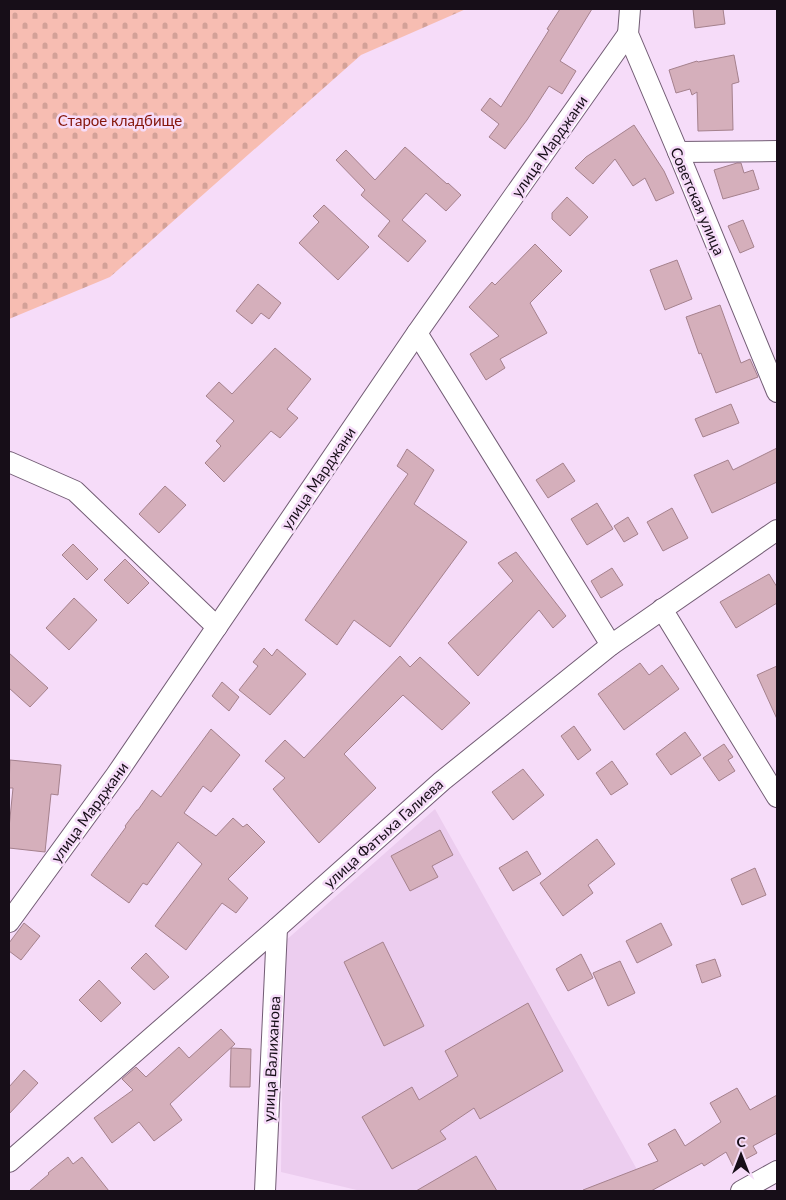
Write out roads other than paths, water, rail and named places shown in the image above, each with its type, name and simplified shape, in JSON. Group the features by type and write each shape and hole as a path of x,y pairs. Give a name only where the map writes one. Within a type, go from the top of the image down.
{"street":[{"name":"Советская улица","path":"630,9 628,34 777,392"},
{"name":"улица Марджани","path":"9,922 116,775 417,333 628,34"},
{"path":"678,152 777,151"},
{"path":"417,333 611,645"},
{"path":"9,462 75,490 217,627"},
{"name":"улица Фатыха Галиева","path":"9,1162 442,781 611,645 777,530"},
{"path":"662,609 777,797"},
{"name":"улица Валиханова","path":"265,1191 277,928"},
{"path":"741,1191 777,1171"}],"park label":[{"name":"Старое кладбище","path":"120,120"}]}
